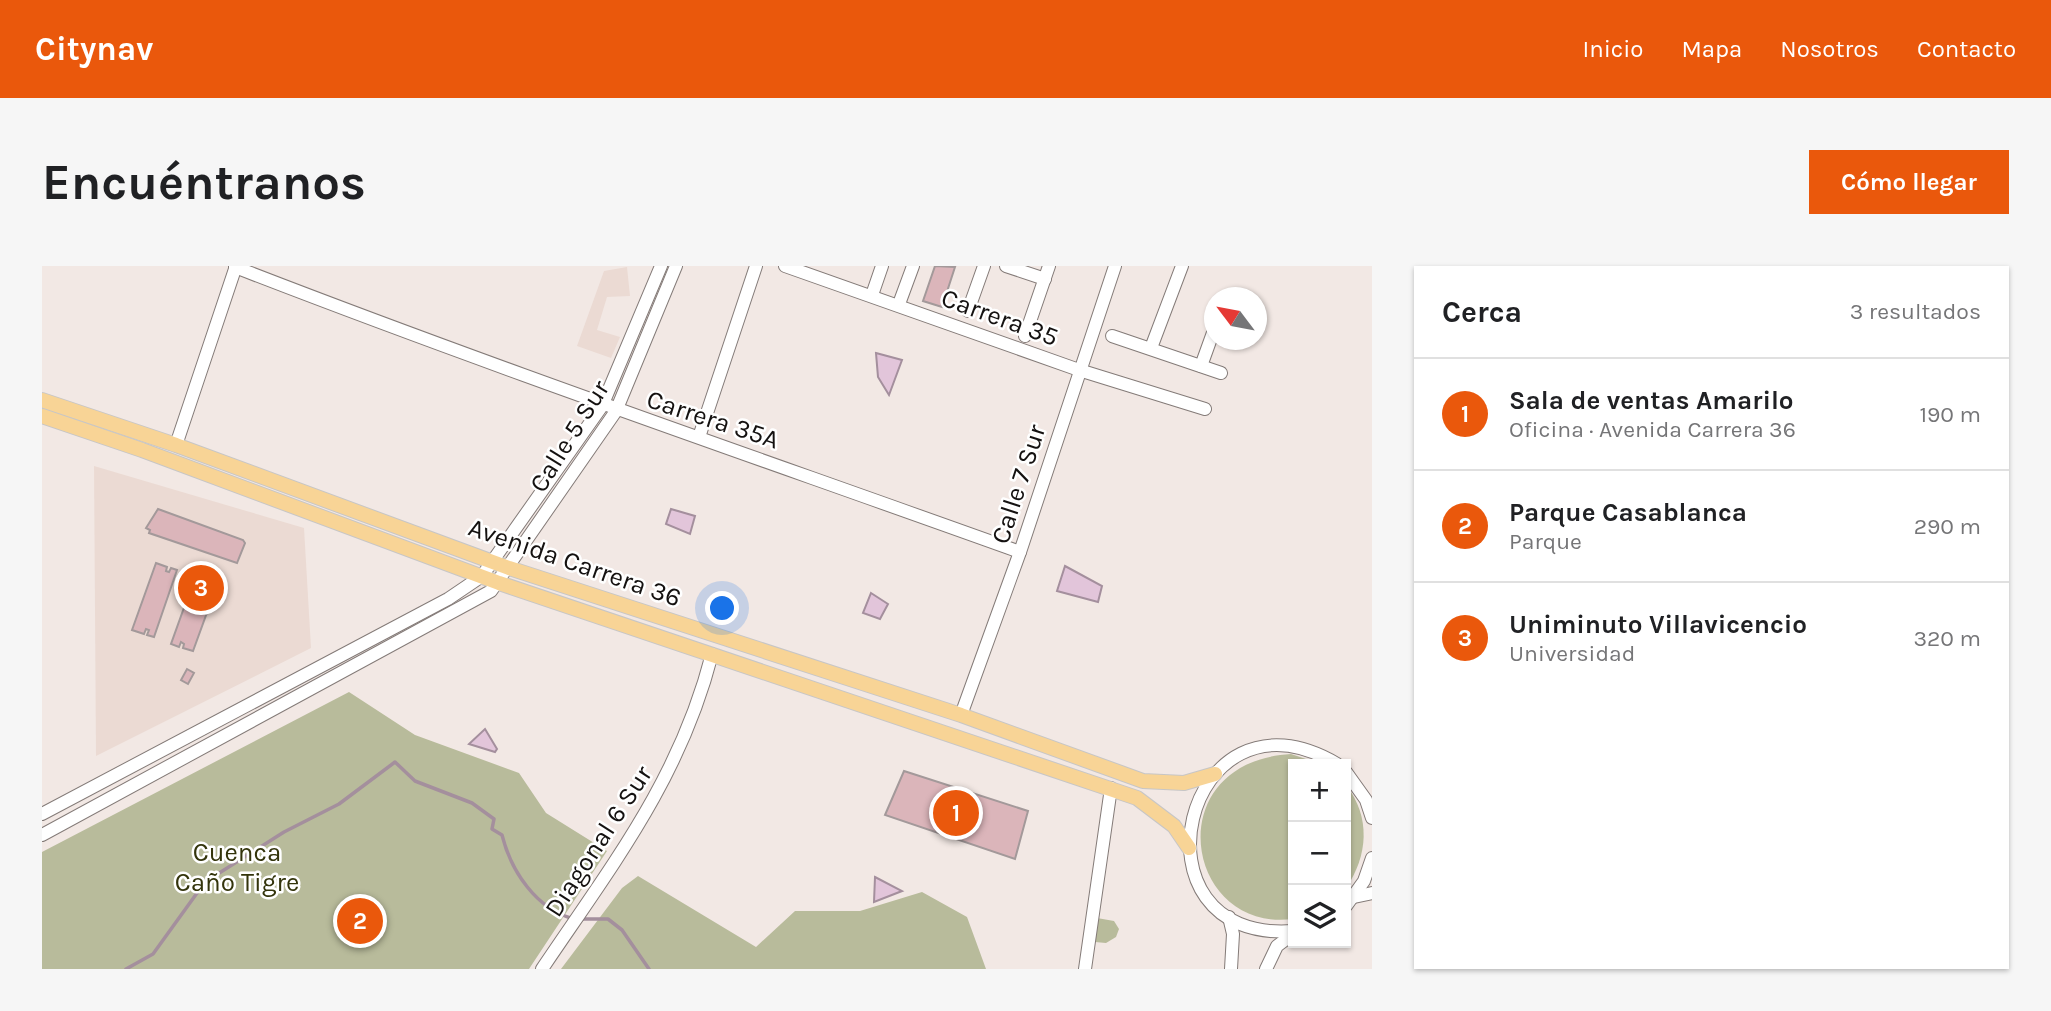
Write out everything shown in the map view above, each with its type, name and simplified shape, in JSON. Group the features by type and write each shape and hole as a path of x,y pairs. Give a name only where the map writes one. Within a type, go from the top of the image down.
{"main road":[{"name":"Avenida Carrera 36","path":"42,400 176,445 509,568 961,715 1143,782 1167,785 1215,774"},
{"name":"Avenida Carrera 36","path":"42,416 142,450 499,583 1137,797 1174,826 1189,848"}],"street":[{"name":"Calle 5 Sur","path":"482,576 602,406 661,266"},
{"name":"Calle 5 Sur","path":"42,835 473,604 499,583 616,411 676,266"},
{"path":"699,437 756,266"},
{"name":"Carrera 35","path":"785,266 900,304 1079,370 1205,410"},
{"path":"872,295 881,266"},
{"path":"900,304 913,266"},
{"path":"968,311 984,266"},
{"path":"1006,266 1047,272 1025,336"},
{"name":"Calle 7 Sur","path":"961,715 1020,552 1115,266"},
{"path":"1151,348 1182,266"},
{"name":"Carrera 35A","path":"236,267 602,406 699,437 1020,552"},
{"path":"176,445 236,267"},
{"path":"1112,336 1221,373"},
{"path":"1201,366 1207,350"},
{"path":"42,814 448,599 482,576"},
{"name":"Diagonal 6 Sur","path":"542,969 618,860 668,774 699,701 712,654"},
{"path":"1288,932 1258,929 1229,917 1203,890 1189,848 1194,808 1215,774 1233,760 1253,750 1275,746 1298,747 1328,759"},
{"path":"1351,779 1366,800 1372,818"},
{"path":"1086,969 1111,788"},
{"path":"1351,900 1364,881 1372,858"},
{"path":"1351,901 1372,893"},
{"path":"1229,917 1233,934 1231,969"},
{"path":"1266,969 1278,946 1288,937"}],"shaded area":[{"path":"627,267 630,296 607,297 597,330 620,337 611,358 577,346 604,271"},
{"path":"876,353 902,360 889,395 878,377"},
{"path":"94,466 304,528 311,648 96,756"},
{"path":"671,509 695,516 690,534 666,524"},
{"path":"1065,566 1102,586 1098,602 1057,591"},
{"path":"871,593 888,604 880,619 863,613"},
{"path":"485,729 497,749 495,752 469,744"},
{"path":"875,877 902,891 874,902"}],"green space":[{"name":"Cuenca Caño Tigre","path":"349,692 415,735 519,773 546,813 607,851 529,969 42,969 42,852"},
{"path":"1291,754 1306,759 1288,759 1288,919 1256,916 1228,900 1209,875 1201,845 1204,813 1219,785 1248,764"},
{"path":"1351,792 1360,810 1364,836 1359,863 1351,879"},
{"path":"638,876 756,947 795,911 860,911 922,892 967,917 986,969 561,969 622,888"},
{"path":"1097,918 1114,921 1119,929 1116,937 1106,943 1095,942"}],"building":[{"path":"935,266 955,267 942,307 923,301"},
{"path":"158,509 243,540 245,543 237,563 149,533 150,530 146,528"},
{"path":"156,563 167,567 166,571 169,572 171,568 177,570 154,637 147,635 149,630 146,629 144,634 132,630"},
{"path":"195,577 203,583 204,580 217,585 193,651 183,648 184,644 181,642 179,647 171,644"},
{"path":"187,669 194,673 188,684 181,680"},
{"path":"904,771 1028,811 1015,859 885,815"}],"waterway":[{"path":"126,969 153,954 205,882 284,832 339,804 395,762 415,781 472,803 494,819 492,829 502,835 512,862 527,887 548,907 574,919"},
{"path":"582,919 608,919 622,930 649,969"}],"place":[{"name":"Uniminuto Villavicencio","path":"201,588"},
{"name":"Sala de ventas Amarilo","path":"956,813"},
{"name":"Parque Casablanca","path":"360,921"}]}
